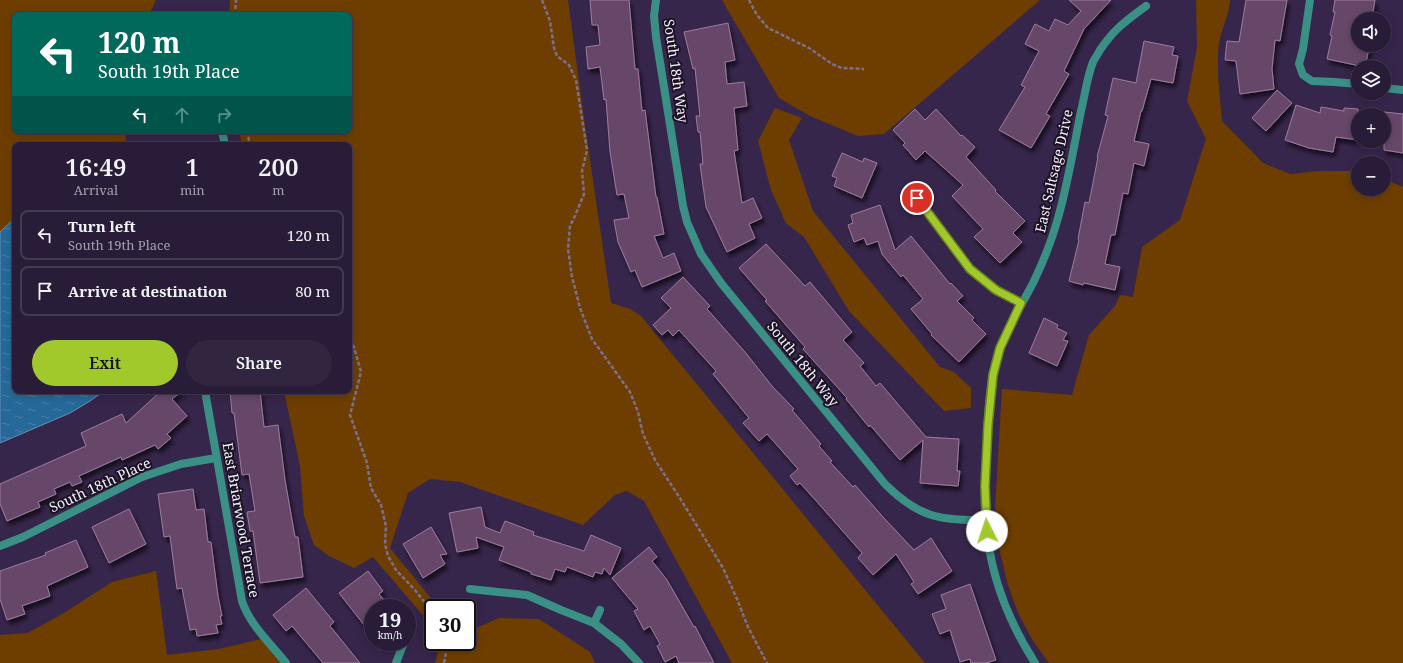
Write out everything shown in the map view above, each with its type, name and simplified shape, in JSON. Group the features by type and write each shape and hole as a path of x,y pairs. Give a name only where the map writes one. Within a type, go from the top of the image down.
{"street":[{"name":"South 18th Way","path":"656,0 654,16 656,37 683,206 693,236 709,268 896,496 918,510 934,516 956,521 986,520"},
{"path":"1310,0 1305,42 1299,64 1303,75 1312,81 1351,83"},
{"name":"East Saltsage Drive","path":"986,520 985,486 988,425 993,375 1000,348 1052,240 1062,205 1086,86 1093,61 1105,42 1119,26 1146,6"},
{"path":"1391,89 1403,90"},
{"path":"917,198 970,269 996,290 1021,303"},
{"name":"East Briarwood Terrace","path":"205,394 245,612 286,663"},
{"name":"South 18th Place","path":"0,546 24,537 142,477 181,464 216,458"},
{"path":"986,520 988,542 1000,590 1009,616 1035,663"},
{"path":"470,589 527,595 594,623 621,644 639,663"},
{"path":"594,623 600,610"},
{"path":"396,663 401,651"}],"path":[{"path":"235,12 236,0"},
{"path":"542,0 550,21 554,48 557,56 569,65 576,80 587,150 582,171 584,194 570,226 568,249 572,277 580,308 592,338 630,392 638,412 643,434 655,460 723,568 748,627 767,663"},
{"path":"749,0 757,15 768,28 809,48 832,64 842,68 864,69"},
{"path":"352,344 361,372 350,415 367,463 371,488 381,505 386,526 385,544 388,556 396,570 424,602"},
{"path":"444,663 446,651"}],"shaded area":[{"path":"0,0 156,0 150,12 12,12 12,134 125,134 126,140 125,142 12,142 12,394 100,394 70,413 0,443"},
{"path":"230,0 568,0 611,303 630,309 641,316 925,663 732,663 644,501 627,491 615,495 583,525 460,482 430,479 408,493 390,548 432,599 424,599 424,616 416,607 416,599 409,599 373,557 354,568 329,556 314,545 304,516 300,466 285,394 352,394 352,142 241,142 240,134 352,134 352,12 229,12"},
{"path":"722,0 1040,0 884,134 858,136 810,116 779,98"},
{"path":"1196,0 1230,0 1220,38 1218,59 1218,80 1222,121 1263,163 1290,174 1319,171 1351,171 1351,196 1391,196 1391,182 1403,187 1403,663 1049,663 1033,641 1018,613 1008,585 999,548 995,509 1002,389 1072,395 1089,335 1115,306 1120,295 1133,297 1142,247 1180,220 1206,139 1187,101 1197,47"},
{"path":"775,108 802,118 789,140 813,211 940,367 954,372 971,388 971,408 944,411 849,311 804,237 786,223 771,190 758,141"},
{"path":"156,571 167,655 219,649 265,638 286,663 0,663 0,635 28,633 64,613 112,582"},
{"path":"499,618 539,619 590,652 595,663 435,663 438,651 476,651 476,628"}],"water":[{"path":"12,221 12,394 100,394 70,413 0,443 0,232"}],"building":[{"path":"590,0 629,0 635,69 638,69 642,111 645,110 656,197 664,234 654,236 663,258 674,253 681,271 642,287 635,270 631,272 618,242 614,220 629,218 624,194 617,195 610,152 606,99 604,100 600,67 588,69 586,47 600,45 598,25 592,25"},
{"path":"1069,0 1111,0 1084,29 1064,71 1069,74 1046,114 1050,116 1031,148 999,130 1025,87 1021,85 1039,51 1025,44 1035,24 1049,31 1055,19 1068,25 1081,11"},
{"path":"1246,0 1287,0 1280,41 1275,40 1272,69 1274,89 1240,94 1236,61 1225,60 1227,41 1239,42"},
{"path":"1335,0 1375,0 1373,12 1351,12 1351,52 1368,52 1366,60 1351,60 1351,64 1327,59 1332,36 1330,35 1335,12 1333,12"},
{"path":"728,23 735,60 725,62 727,84 744,82 747,106 734,108 738,150 734,151 742,203 753,198 762,218 749,224 755,238 727,252 706,207 700,164 703,164 700,132 698,132 696,116 700,116 695,68 693,69 684,32"},
{"path":"1144,41 1174,47 1172,55 1178,56 1173,83 1151,79 1141,111 1134,141 1149,144 1144,166 1134,163 1128,194 1123,193 1115,235 1111,235 1105,264 1120,267 1115,290 1084,283 1083,285 1069,281 1079,240 1085,202 1089,203 1097,157 1108,116 1105,115 1113,78 1136,83"},
{"path":"1277,90 1292,103 1266,131 1252,118"},
{"path":"1296,105 1320,113 1321,107 1344,111 1344,108 1351,108 1351,139 1336,137 1333,152 1309,148 1285,140"},
{"path":"915,109 925,120 936,109 961,136 962,135 975,147 966,157 996,190 995,191 1025,221 1013,233 1022,242 1000,263 974,237 983,229 952,196 963,185 925,151 916,160 903,145 905,143 893,130"},
{"path":"1391,113 1403,114 1403,153 1384,150 1384,148 1391,148"},
{"path":"842,153 863,162 864,158 877,163 862,198 834,186 837,178 832,176"},
{"path":"880,205 895,250 911,236 950,284 951,283 963,296 957,301 974,318 972,320 986,334 959,362 931,335 932,334 911,309 923,299 903,275 901,277 882,254 878,241 867,245 864,238 854,242 848,225 853,223 851,215"},
{"path":"766,244 805,286 810,282 852,332 843,340 864,363 860,366 876,386 880,383 926,437 959,439 957,471 960,471 958,486 920,483 923,440 900,460 870,425 869,427 846,399 847,398 803,349 805,347 765,301 767,300 739,268"},
{"path":"683,277 710,306 707,309 745,352 772,386 794,409 792,410 821,444 819,446 832,461 830,462 853,487 855,485 914,550 931,538 952,571 918,594 911,584 914,582 896,554 873,575 858,558 862,553 800,483 797,485 790,476 798,469 767,434 759,441 743,423 749,418 713,374 716,371 679,330 673,336 668,330 662,335 653,325 671,308 661,298"},
{"path":"1044,318 1058,325 1057,328 1067,333 1063,340 1068,341 1057,366 1029,353"},
{"path":"158,394 178,394 172,399 187,416 167,434 171,438 158,449 155,445 122,460 121,457 79,476 82,482 72,486 70,482 54,489 56,494 38,502 40,507 7,521 0,504 0,484 86,446 81,433 122,414 126,423"},
{"path":"230,394 260,394 264,427 278,425 285,480 295,537 298,537 303,577 260,583 253,531 250,531 247,512 255,511 249,474 242,475 234,413 232,413"},
{"path":"193,489 196,510 204,509 208,542 211,542 222,616 220,616 222,624 216,625 218,633 197,636 196,629 190,630 182,588 177,589 170,536 164,537 158,494"},
{"path":"481,507 485,527 500,533 505,521 534,532 533,535 584,551 591,535 621,548 610,575 604,568 602,574 595,572 593,577 567,567 565,572 555,569 551,580 531,574 531,572 499,560 504,547 476,537 478,548 457,552 449,513"},
{"path":"129,509 146,544 109,563 92,527"},
{"path":"431,527 447,554 440,555 445,564 423,578 403,544"},
{"path":"76,540 88,567 47,586 50,596 22,606 25,614 7,620 0,599 0,571 46,555 45,553"},
{"path":"649,547 657,557 652,561 667,580 694,627 695,626 714,663 679,663 676,656 665,662 657,646 660,644 650,626 644,630 634,611 638,609 612,578"},
{"path":"368,571 383,591 379,594 383,599 364,599 364,625 339,593"},
{"path":"970,584 996,660 986,663 971,663 970,659 960,662 950,630 940,634 932,614 946,609 941,595"},
{"path":"306,588 334,622 330,626 360,663 323,663 292,626 286,631 273,615"}],"route":[{"path":"917,198 970,269 996,290 1021,303 1000,348 993,375 990,396 985,486 987,531"}]}
